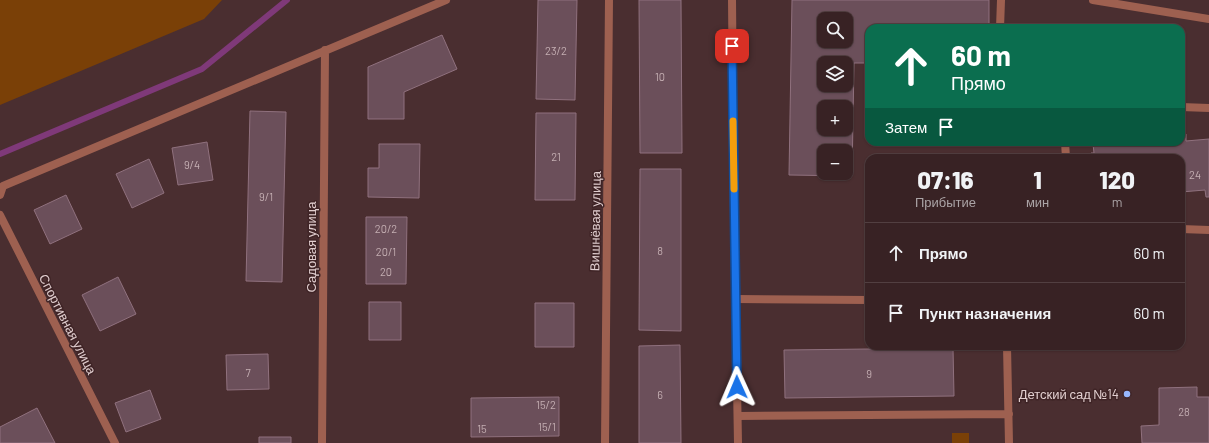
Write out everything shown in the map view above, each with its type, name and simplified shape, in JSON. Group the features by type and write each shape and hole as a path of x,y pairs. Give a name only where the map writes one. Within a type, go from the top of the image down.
{"street":[{"path":"0,195 3,186 446,0"},
{"name":"Вишнёвая улица","path":"605,443 609,0"},
{"path":"732,0 738,443"},
{"path":"1000,24 1002,0"},
{"path":"1093,0 1209,19"},
{"name":"Садовая улица","path":"322,443 324,50"},
{"path":"1185,107 1209,108"},
{"name":"Спортивная улица","path":"0,215 114,443"},
{"path":"1185,229 1209,230"},
{"path":"736,299 865,300"},
{"path":"1007,350 1009,443"},
{"path":"738,416 1009,414"}],"shaded area":[{"path":"0,0 222,0 204,19 0,105"},
{"path":"952,433 969,433 969,443 952,443"}],"building":[{"path":"538,0 577,0 575,100 536,99"},
{"path":"639,0 681,0 682,153 640,153"},
{"path":"792,0 989,0 989,24 865,24 865,63 854,63 853,120 853,100 817,100 817,136 853,136 853,144 817,144 817,175 789,175"},
{"path":"442,35 457,69 404,92 404,119 368,119 368,67"},
{"path":"250,111 286,112 282,282 246,281"},
{"path":"536,113 576,113 575,200 535,200"},
{"path":"1185,134 1186,141 1209,139 1209,197 1206,197 1205,190 1185,192 1185,154 1091,154 1094,153 1093,146 1185,146"},
{"path":"207,142 213,180 178,185 172,148"},
{"path":"379,144 420,144 419,198 368,197 368,168 379,168"},
{"path":"149,159 164,193 132,208 116,174"},
{"path":"640,169 681,169 681,331 639,330"},
{"path":"66,195 82,229 50,244 34,210"},
{"path":"366,217 407,217 406,284 366,284"},
{"path":"118,277 136,314 100,331 82,295"},
{"path":"369,302 401,302 401,340 369,340"},
{"path":"535,303 574,303 574,347 535,347"},
{"path":"680,345 681,443 639,443 639,346"},
{"path":"784,350 953,350 954,396 785,398"},
{"path":"268,354 269,389 227,390 226,355"},
{"path":"1197,387 1197,397 1209,397 1209,443 1142,443 1141,426 1159,425 1159,388"},
{"path":"150,390 161,419 126,432 115,403"},
{"path":"559,397 559,436 471,437 471,398"},
{"path":"37,408 55,443 0,443 0,427"},
{"path":"259,437 291,437 291,443 259,443"}],"waterway":[{"path":"0,154 202,69 287,0"}],"slow traffic":[{"path":"733,121 734,189"}],"place":[{"name":"Детский сад №14","path":"1127,394"}],"route":[{"path":"732,46 737,387"}]}
